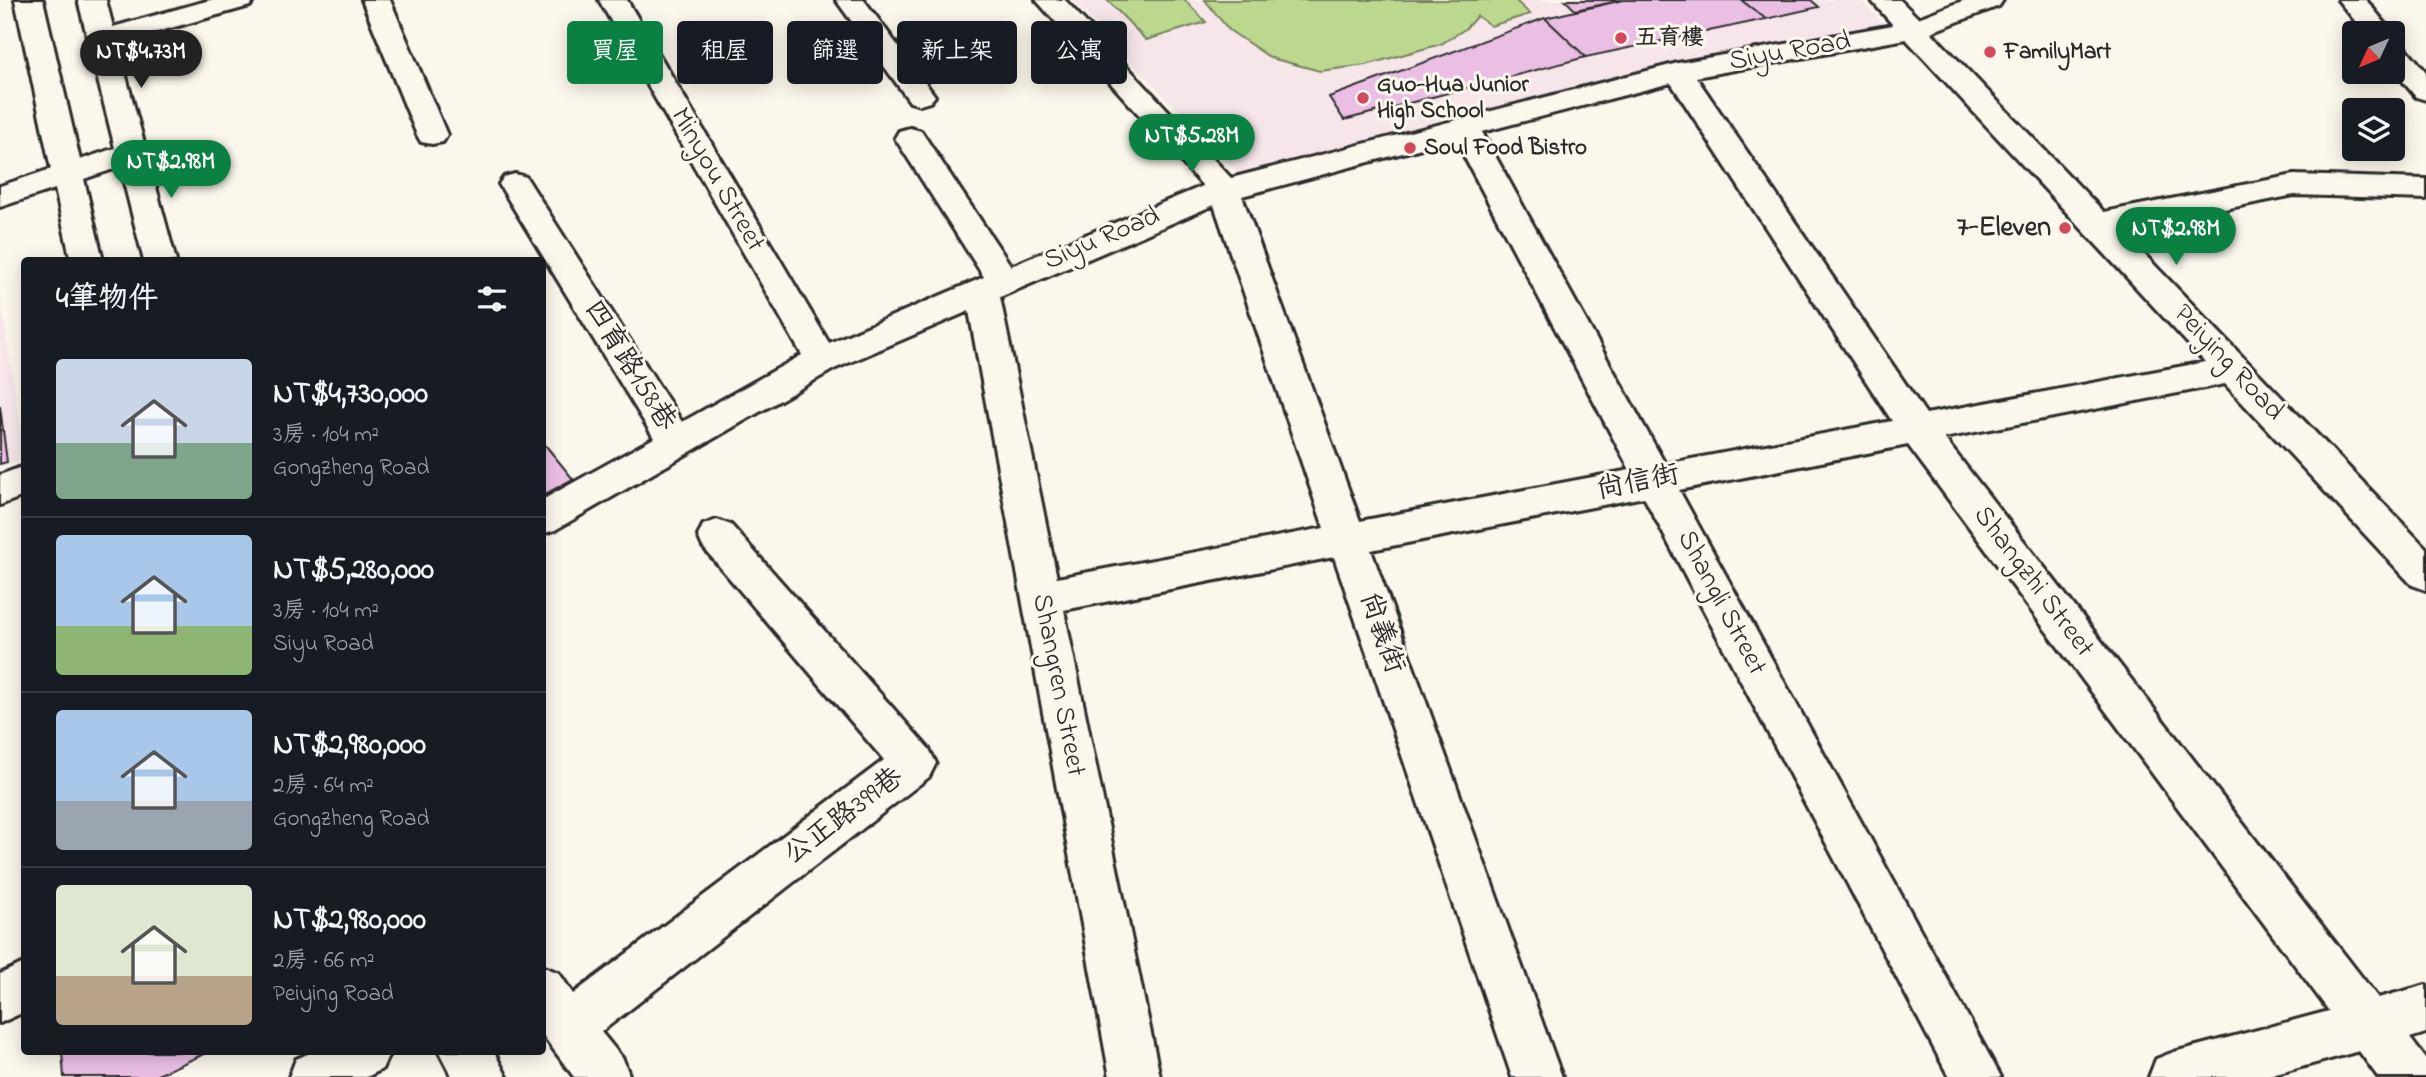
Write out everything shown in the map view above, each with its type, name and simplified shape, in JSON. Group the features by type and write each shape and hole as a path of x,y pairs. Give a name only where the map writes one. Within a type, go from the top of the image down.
{"street":[{"path":"29,0 86,257"},
{"path":"92,0 159,257"},
{"path":"102,38 240,0"},
{"path":"376,0 432,135"},
{"name":"Minyou Street","path":"613,0 822,360"},
{"path":"850,0 920,96"},
{"path":"1050,0 1224,190"},
{"name":"Peiying Road","path":"1885,0 2426,574"},
{"name":"Siyu Road","path":"546,517 822,360 1224,190 1678,72 1915,29 1989,0"},
{"path":"2353,0 2370,21"},
{"path":"2405,65 2426,91"},
{"name":"Shangzhi Street","path":"1678,72 1917,430 2409,1077"},
{"name":"Shangli Street","path":"1465,128 1976,1077"},
{"path":"911,138 993,287"},
{"path":"0,197 131,153"},
{"name":"四育路158巷","path":"515,184 676,441"},
{"path":"2098,224 2294,185 2426,189"},
{"name":"尚義街","path":"1224,190 1537,1077"},
{"name":"Shangren Street","path":"993,287 1041,598 1135,1077"},
{"name":"尚信街","path":"1041,598 2234,369"},
{"path":"0,489 21,482"},
{"name":"公正路399巷","path":"555,1009 914,764 717,536"},
{"path":"0,999 21,988"},
{"path":"555,1009 605,1077"},
{"path":"2174,1077 2426,1009"},
{"path":"314,1077 359,1055"},
{"path":"466,1055 482,1077"}],"shaded area":[{"name":"Guo-Hua Junior High School","path":"1072,0 1861,0 1883,23 1238,173 1127,57 1127,21 1092,21"},
{"path":"0,295 21,431 21,460 0,467"}],"green space":[{"path":"1107,0 1185,0 1206,22 1146,40"},
{"path":"1205,0 1515,0 1530,14 1491,26 1477,16 1465,29 1441,44 1366,65 1320,71 1271,58 1229,30"}],"building":[{"path":"1565,0 1623,0 1575,10"},
{"name":"五育樓","path":"1623,0 1741,0 1766,19 1586,57 1545,18"},
{"path":"1741,0 1811,0 1819,7 1766,19"},
{"path":"1545,18 1586,57 1344,120 1329,97"},
{"path":"0,406 7,462 0,464"},
{"path":"546,446 573,479 546,494"},
{"path":"62,1055 202,1055 153,1077 64,1077"}],"place":[{"name":"五育樓","path":"1621,38"},
{"name":"FamilyMart","path":"1990,52"},
{"name":"Guo-Hua Junior High School","path":"1363,98"},
{"name":"Soul Food Bistro","path":"1410,148"},
{"name":"7-Eleven","path":"2065,228"}]}
